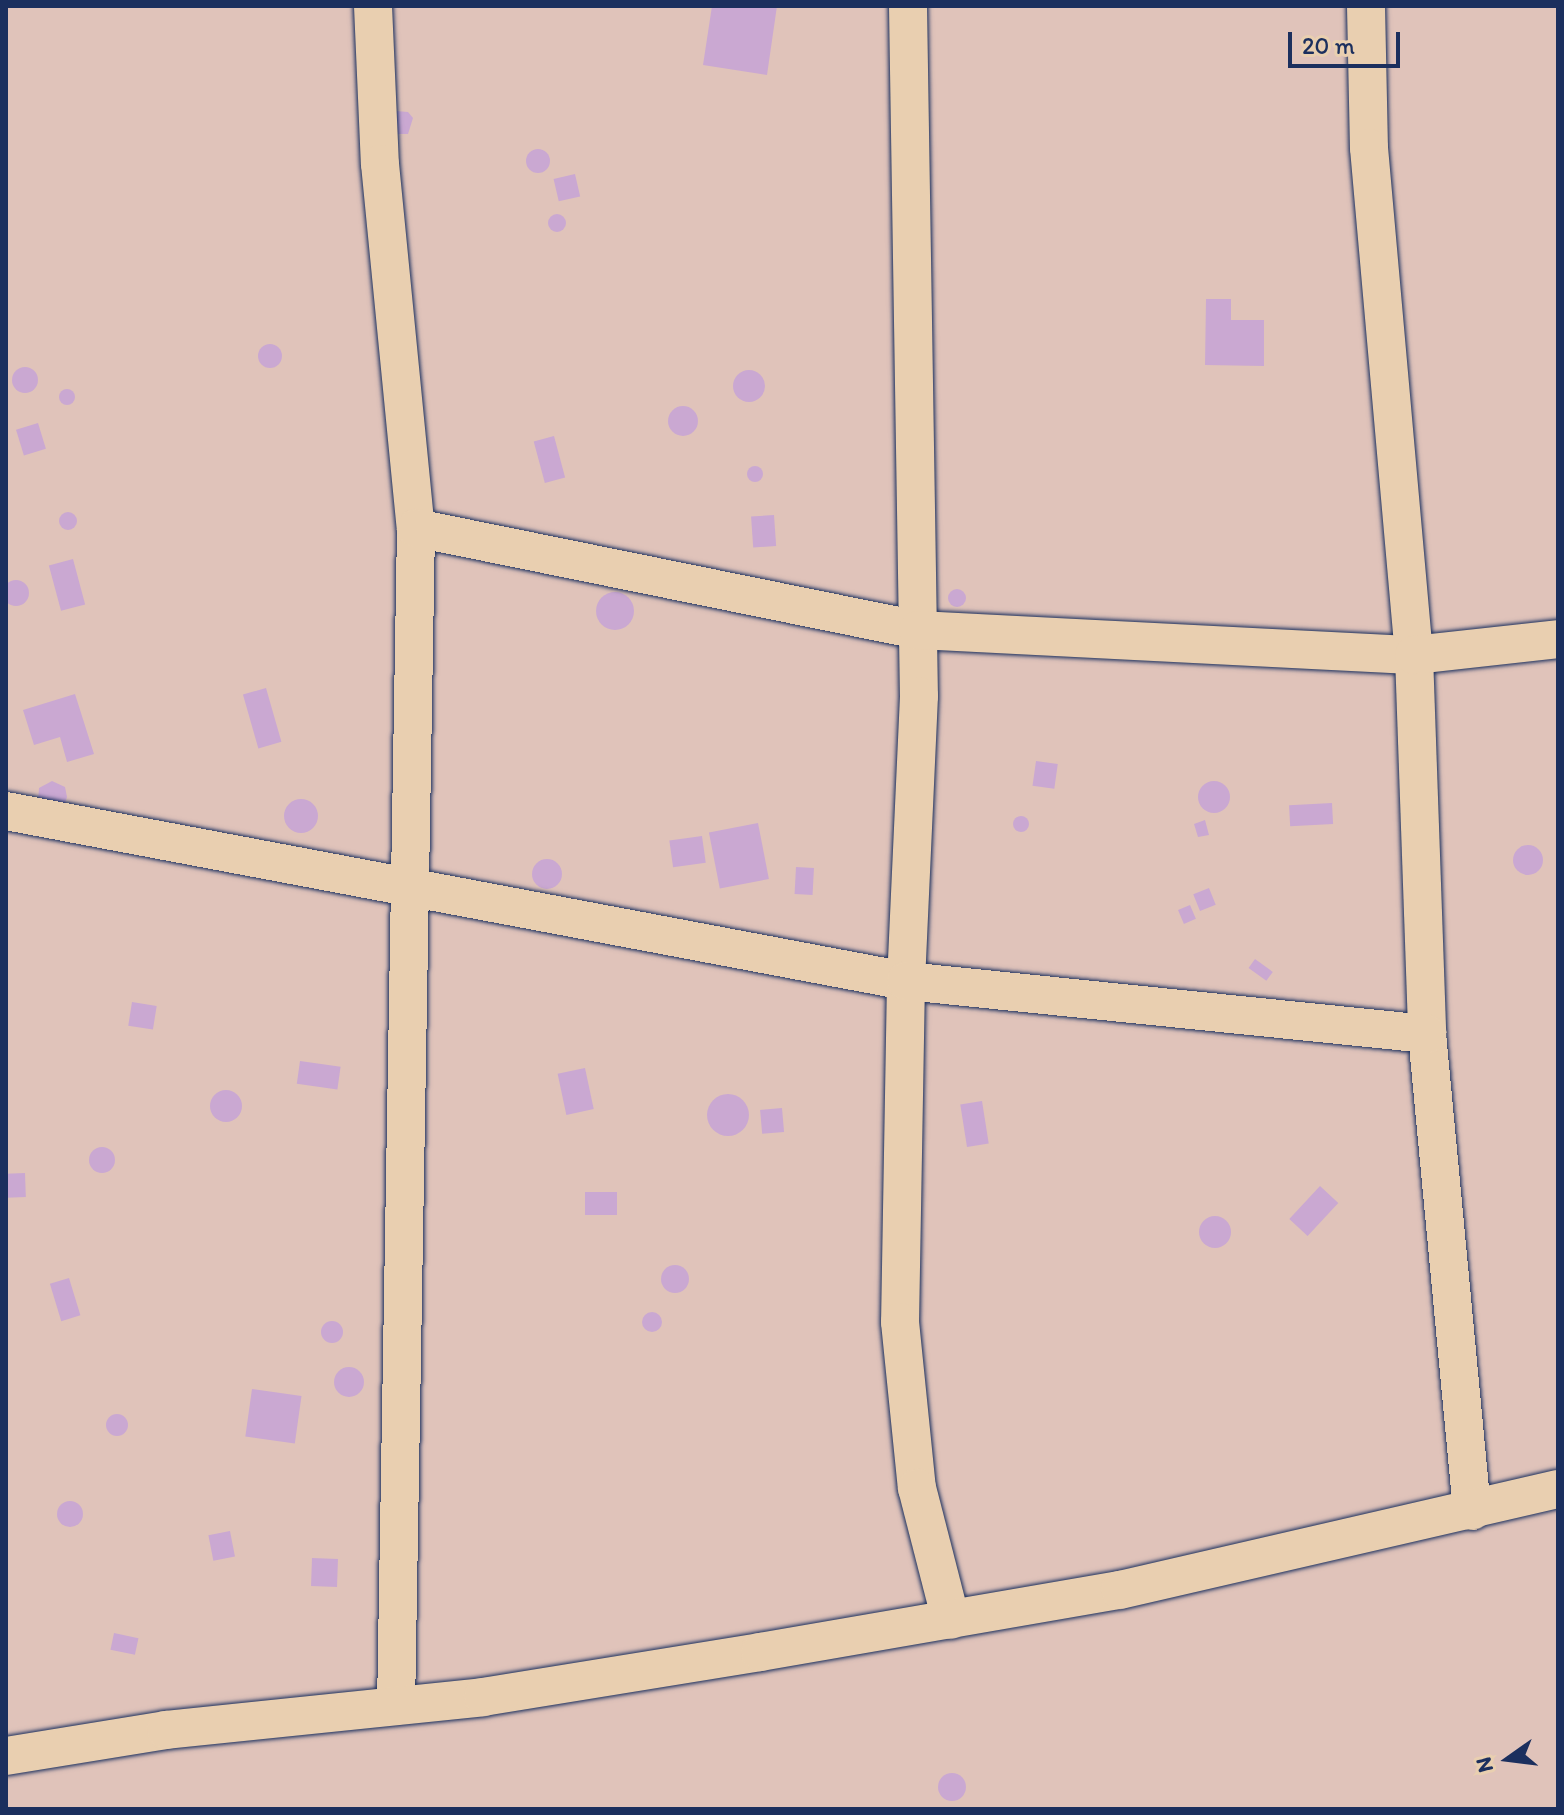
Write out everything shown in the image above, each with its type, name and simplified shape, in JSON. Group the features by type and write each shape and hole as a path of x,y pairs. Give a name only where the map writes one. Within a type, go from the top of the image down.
{"street":[{"path":"373,6 380,164 416,528 396,1706"},
{"path":"908,6 918,630 906,981 900,1322 917,1488 951,1620"},
{"path":"1366,6 1375,222 1414,655 1427,1034 1472,1511"},
{"path":"416,528 918,630 1414,655 1558,639"},
{"path":"6,811 906,981 1427,1034"},
{"path":"6,1756 166,1730 483,1697 951,1620 1120,1590 1558,1489"}],"building":[{"path":"712,6 777,6 767,75 703,65"},
{"path":"396,111 408,112 413,118 408,134 396,134"},
{"path":"538,149 547,152 550,161 547,170 538,173 529,170 526,161 529,152"},
{"path":"575,174 580,196 559,201 554,179"},
{"path":"557,214 566,223 557,232 548,223"},
{"path":"1206,299 1231,299 1231,320 1264,320 1264,366 1205,365"},
{"path":"270,344 281,351 282,356 275,367 270,368 259,361 258,356 265,345"},
{"path":"25,367 34,371 38,380 34,389 25,393 16,389 12,380 16,371"},
{"path":"749,370 760,375 765,386 760,397 749,402 738,397 733,386 738,375"},
{"path":"64,389 70,389 75,397 73,403 64,405 59,400 59,394"},
{"path":"683,406 694,410 698,421 694,432 683,436 672,432 668,421 672,410"},
{"path":"38,423 46,449 24,456 16,430"},
{"path":"554,436 565,478 545,483 534,441"},
{"path":"752,466 758,466 763,474 761,480 752,482 747,477 747,471"},
{"path":"64,512 72,512 77,521 75,528 64,530 59,525 59,517"},
{"path":"774,515 776,546 753,548 751,517"},
{"path":"73,559 85,604 61,611 49,565"},
{"path":"16,580 25,584 29,593 25,602 16,606 7,602 3,593 7,584"},
{"path":"957,589 966,598 957,607 948,598"},
{"path":"615,592 628,598 634,611 628,624 615,630 602,624 596,611 602,598"},
{"path":"266,688 281,742 258,748 243,695"},
{"path":"75,694 94,754 67,762 60,737 34,745 23,710"},
{"path":"1036,761 1058,764 1054,789 1033,786"},
{"path":"52,781 65,787 67,797 64,806 38,802 39,788"},
{"path":"1214,781 1225,786 1230,797 1225,808 1214,813 1203,808 1198,797 1203,786"},
{"path":"301,799 313,804 318,816 313,828 301,833 289,828 284,816 289,804"},
{"path":"1332,803 1333,824 1290,826 1289,805"},
{"path":"1018,816 1024,816 1029,824 1027,830 1018,832 1013,827 1013,821"},
{"path":"1205,820 1209,835 1198,837 1194,824"},
{"path":"758,823 769,879 720,888 709,833"},
{"path":"702,836 706,863 673,867 669,841"},
{"path":"1528,845 1534,846 1542,854 1542,866 1534,874 1528,875 1522,874 1514,866 1513,860 1514,854 1522,846"},
{"path":"547,859 558,863 562,874 558,885 547,889 536,885 532,874 536,863"},
{"path":"796,867 814,868 813,895 795,894"},
{"path":"1209,888 1216,905 1200,911 1193,894"},
{"path":"1190,905 1196,919 1184,924 1178,910"},
{"path":"1255,959 1273,972 1266,981 1249,968"},
{"path":"132,1002 157,1006 153,1030 128,1026"},
{"path":"300,1061 341,1067 337,1089 297,1084"},
{"path":"585,1068 594,1109 566,1115 558,1074"},
{"path":"226,1090 238,1094 242,1106 238,1118 226,1122 214,1118 210,1106 214,1094"},
{"path":"728,1094 742,1101 749,1115 742,1129 728,1136 714,1129 707,1115 714,1101"},
{"path":"982,1101 989,1143 967,1147 960,1104"},
{"path":"782,1108 784,1132 762,1134 760,1110"},
{"path":"102,1147 111,1151 115,1160 111,1169 102,1173 93,1169 89,1160 93,1151"},
{"path":"25,1173 26,1197 7,1198 6,1174"},
{"path":"1320,1186 1338,1203 1308,1236 1289,1219"},
{"path":"585,1192 617,1192 617,1215 585,1215"},
{"path":"1215,1216 1227,1220 1231,1232 1227,1244 1215,1248 1203,1244 1199,1232 1203,1220"},
{"path":"675,1265 685,1269 689,1279 685,1289 675,1293 665,1289 661,1279 665,1269"},
{"path":"69,1278 80,1315 61,1321 50,1284"},
{"path":"652,1312 659,1315 662,1322 659,1329 652,1332 645,1329 642,1322 645,1315"},
{"path":"328,1321 336,1321 343,1332 336,1343 328,1343 321,1336 321,1328"},
{"path":"349,1367 360,1371 364,1382 360,1393 349,1397 338,1393 334,1382 338,1371"},
{"path":"252,1389 302,1396 295,1443 245,1437"},
{"path":"117,1414 125,1417 128,1425 125,1433 117,1436 109,1433 106,1425 109,1417"},
{"path":"70,1501 79,1505 83,1514 79,1523 70,1527 61,1523 57,1514 61,1505"},
{"path":"230,1531 235,1557 213,1561 208,1535"},
{"path":"312,1558 338,1559 337,1587 311,1586"},
{"path":"114,1633 138,1638 135,1655 110,1650"},
{"path":"952,1773 962,1777 966,1787 962,1797 952,1801 942,1797 938,1787 942,1777"}]}
